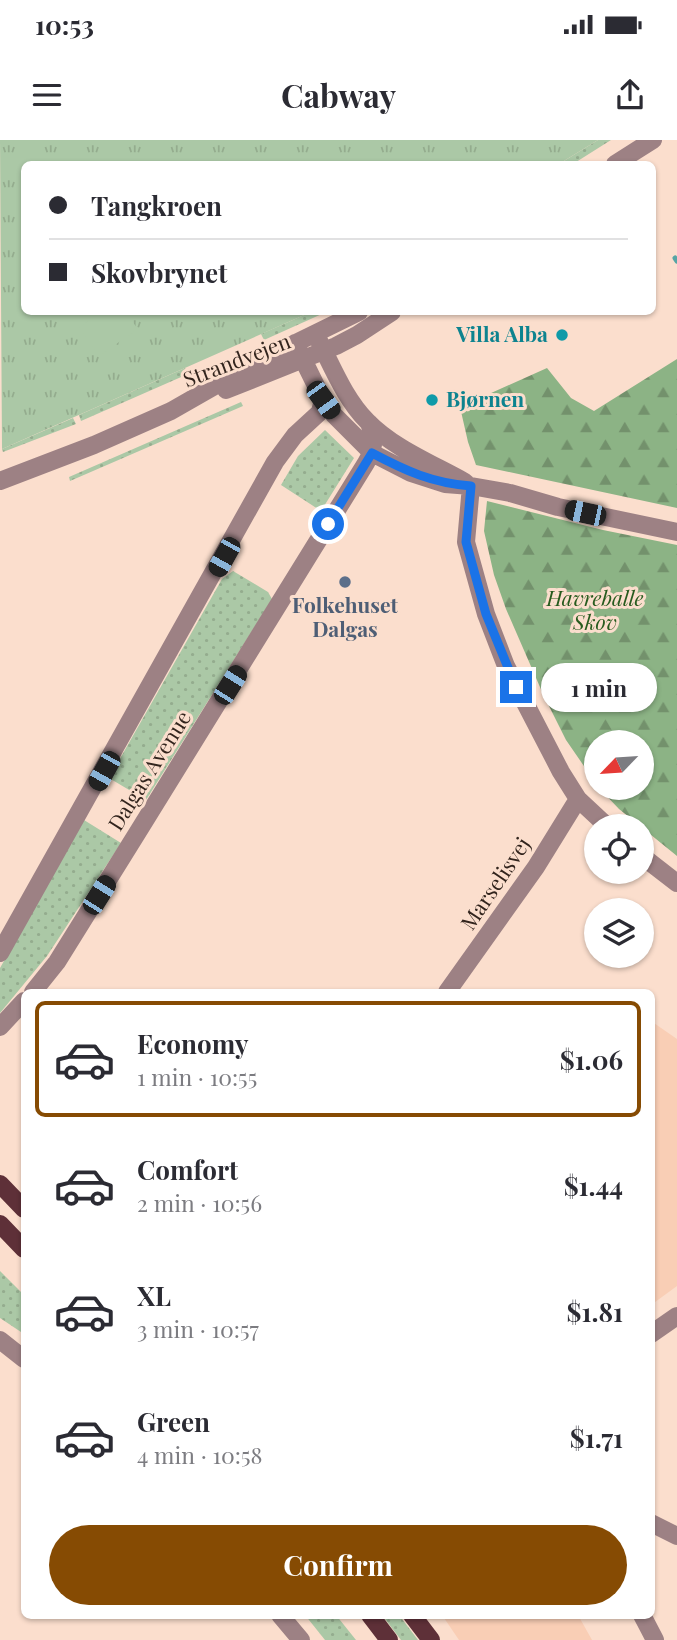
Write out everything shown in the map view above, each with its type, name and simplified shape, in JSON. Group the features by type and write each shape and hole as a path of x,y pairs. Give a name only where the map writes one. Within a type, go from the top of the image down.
{"main road":[{"path":"0,1184 21,1206"},
{"path":"0,1224 21,1246"},
{"path":"373,1619 389,1640"},
{"path":"415,1619 431,1640"}],"street":[{"path":"620,161 653,140"},
{"name":"Strandvejen","path":"0,481 84,449 299,351 316,333 353,315"},
{"name":"Strandvejen","path":"299,351 324,351 357,335 387,315"},
{"path":"316,333 347,395 369,424 375,441 372,453"},
{"path":"299,351 323,400 346,428 372,453 411,473 445,484 510,493 558,507 677,532"},
{"name":"Dalgas Avenue","path":"0,953 275,463 296,435 320,412 323,400"},
{"path":"369,424 407,450 471,486"},
{"name":"Dalgas Avenue","path":"35,989 57,962 372,453"},
{"path":"471,486 466,542 486,614 526,708 579,799 595,814"},
{"name":"Marselisvej","path":"449,989 536,867 579,799"},
{"path":"654,865 677,883"},
{"path":"0,1027 21,1004"},
{"path":"655,1331 677,1316"},
{"path":"0,1340 21,1357"},
{"path":"655,1525 677,1536"},
{"path":"283,1619 301,1640"},
{"path":"644,1619 655,1640"}],"shaded area":[{"path":"655,1024 677,1039 677,1286 655,1302"},
{"path":"445,1619 580,1619 592,1640 459,1640"}],"green space":[{"path":"0,140 598,140 564,161 21,161 21,315 304,315 2,449"},
{"path":"598,140 611,140 578,161 564,161"},
{"path":"97,315 127,315 138,329 99,356 79,327"},
{"path":"304,315 320,315 264,340 261,334"},
{"path":"677,359 677,508 476,465 460,407 547,368 571,398 594,411"},
{"path":"185,368 188,374 81,421 79,415"},
{"path":"241,402 243,406 70,481 69,477"},
{"path":"73,418 76,424 3,452 2,449"},
{"path":"325,430 354,458 321,511 281,485 298,456"},
{"name":"Havreballe Skov","path":"487,501 677,545 677,856 654,837 654,814 625,814 610,800 654,800 654,730 584,730 584,766 566,740 543,694 506,609 494,575 484,531"},
{"path":"233,571 268,592 272,599 146,800 109,778 222,579"},
{"path":"84,820 121,843 47,956 0,1013 0,968"},
{"path":"0,1271 21,1292 21,1332 0,1318"},
{"path":"308,1619 339,1619 356,1640 325,1640"},
{"path":"385,1619 402,1619 418,1640 401,1640"}],"place":[{"name":"Villa Alba","path":"562,335"},
{"name":"Bjørnen","path":"432,400"},
{"name":"Folkehuset Dalgas","path":"345,582"}],"route":[{"path":"328,524 372,453 411,473 445,484 471,486 466,542 473,574 516,687"}]}
